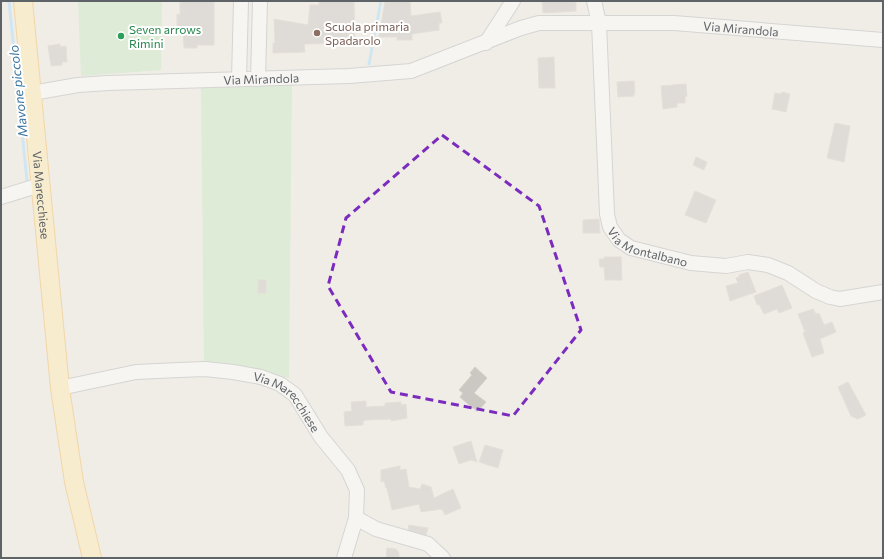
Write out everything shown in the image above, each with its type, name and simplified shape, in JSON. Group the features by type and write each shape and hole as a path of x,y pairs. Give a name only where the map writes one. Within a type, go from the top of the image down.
{"main road":[{"name":"Via Marecchiese","path":"23,1 60,388 74,482 92,558"}],"street":[{"path":"239,79 241,1"},
{"path":"258,79 260,1"},
{"path":"486,43 513,1"},
{"path":"594,1 599,23"},
{"name":"Via Mirandola","path":"32,93 78,85 101,83 349,76 411,71 486,43 521,28 539,23 674,23 883,40"},
{"name":"Via Montalbano","path":"599,23 608,214 610,227 619,240 632,248 691,263 726,266 748,262 768,265 788,273 830,297 840,299 883,292"},
{"path":"1,196 40,185"},
{"name":"Via Marecchiese","path":"60,388 136,372 179,370 233,372 261,377 280,384 295,396 321,436 348,470 357,490 356,518 344,558"},
{"path":"356,518 376,529 428,544 443,558"}],"highlighted area":[{"path":"442,135 539,206 581,330 513,416 391,392 328,286 346,218"}],"green space":[{"name":"Seven arrows Rimini","path":"78,1 162,1 161,70 81,76"},
{"path":"201,83 292,83 289,378 204,364"}],"building":[{"path":"180,1 214,1 214,45 197,45 197,48 184,48 183,28 177,28 177,14 180,15"},
{"path":"319,1 354,1 355,43 304,44 305,52 273,53 273,43 275,43 274,19 308,25 310,5 319,5"},
{"path":"385,1 410,1 411,16 440,12 442,23 439,23 439,30 412,34 412,40 397,40 397,37 379,37"},
{"path":"542,1 576,1 576,11 543,13"},
{"path":"60,44 60,47 66,46 67,62 62,62 62,65 51,66 48,46"},
{"path":"554,57 555,88 539,88 538,58"},
{"path":"634,81 634,96 618,97 617,82"},
{"path":"686,84 687,96 685,97 685,103 677,103 677,107 663,109 661,86"},
{"path":"782,92 790,94 786,112 772,109 775,93 781,94"},
{"path":"835,123 850,126 844,162 827,158"},
{"path":"696,157 707,162 704,170 693,165"},
{"path":"695,191 716,200 706,223 685,215"},
{"path":"599,219 600,233 583,233 583,220"},
{"path":"604,257 621,257 622,280 605,280 604,267 600,267 599,259 604,259"},
{"path":"748,272 756,292 730,301 726,286 738,283 736,278 739,277 739,275"},
{"path":"258,280 266,280 266,293 258,293"},
{"path":"782,285 792,308 779,313 777,309 764,314 759,304 757,305 754,296"},
{"path":"813,309 816,314 819,313 824,325 832,322 836,332 820,339 824,353 812,357 798,314"},
{"path":"475,367 487,378 474,393 486,402 477,412 460,397 463,393 459,390 472,375 470,373"},
{"path":"848,382 866,415 858,419 851,416 838,387"},
{"path":"366,401 366,407 385,406 385,403 401,402 401,405 406,404 407,418 391,421 391,419 367,420 363,421 363,425 345,426 344,412 352,411 351,402"},
{"path":"471,441 477,462 471,460 459,464 453,447"},
{"path":"485,445 503,450 498,468 479,462"},
{"path":"400,466 400,470 406,469 409,487 420,489 422,484 431,487 434,498 453,489 461,508 445,515 442,509 421,512 419,504 392,510 387,488 384,481 381,482 381,470"},
{"path":"409,525 428,528 426,535 408,530"},
{"path":"387,548 396,549 399,553 399,558 386,558"}],"waterway":[{"name":"Mavone piccolo","path":"9,1 27,181"},
{"name":"Mavone piccolo","path":"369,64 381,1"}],"place":[{"name":"Scuola primaria Spadarolo","path":"317,33"},
{"name":"Seven arrows Rimini","path":"121,36"}]}
